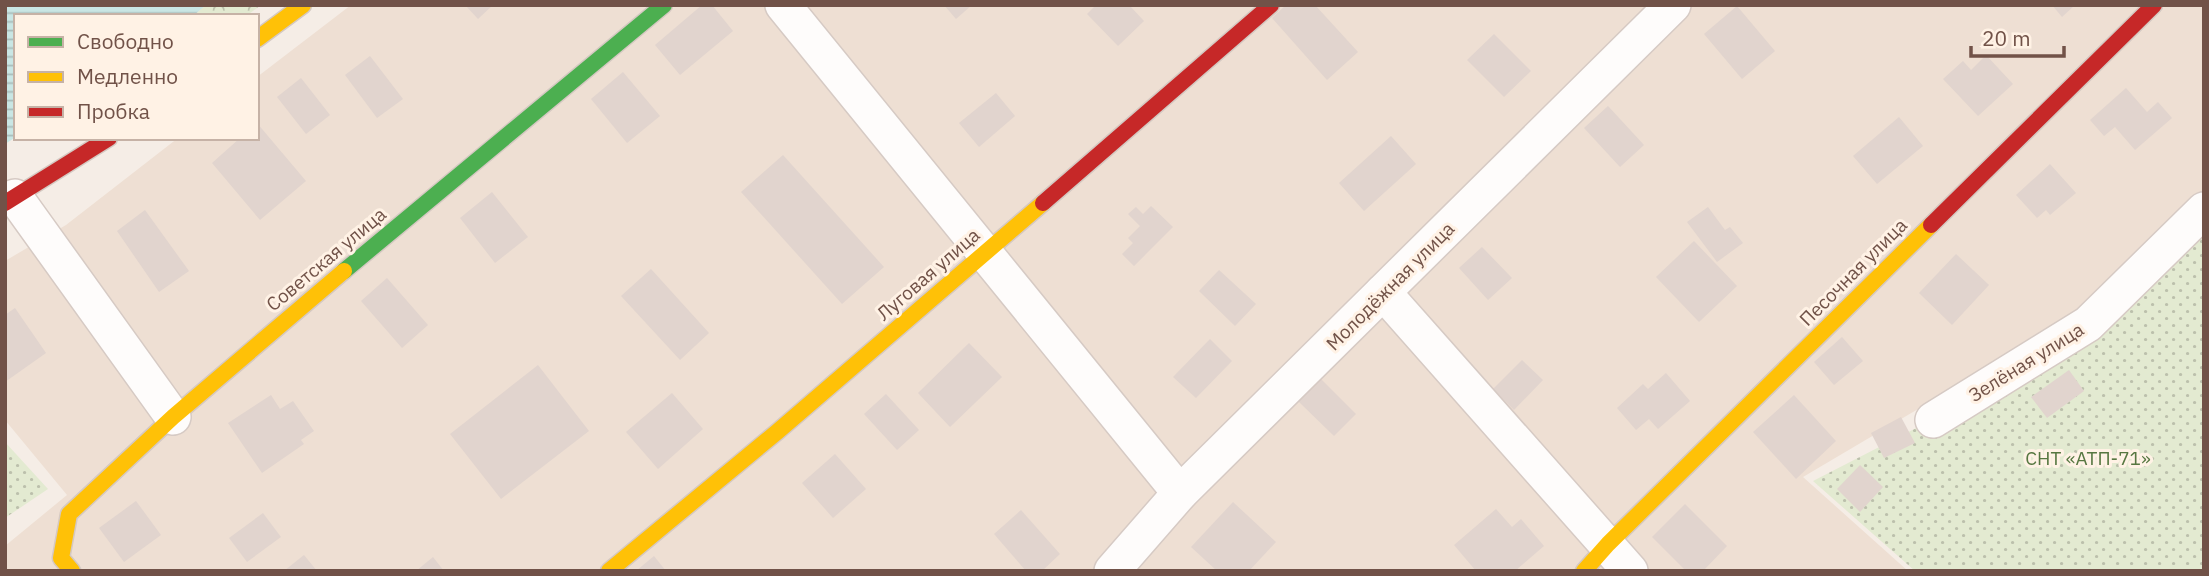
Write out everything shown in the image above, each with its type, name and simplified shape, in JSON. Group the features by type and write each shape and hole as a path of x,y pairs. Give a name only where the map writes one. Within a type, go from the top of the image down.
{"street":[{"path":"259,38 303,5"},
{"name":"Советская улица","path":"72,571 61,558 69,514 173,417 664,5"},
{"path":"783,5 1180,494"},
{"name":"Луговая улица","path":"609,571 985,253 1271,5"},
{"name":"Молодёжная улица","path":"1112,571 1180,494 1673,5"},
{"name":"Песочная улица","path":"1584,571 1608,544 2154,5"},
{"path":"106,140 10,200 173,417"},
{"name":"Зелёная улица","path":"1933,420 2088,324 2204,210"},
{"path":"1383,292 1630,571"}],"shaded area":[{"path":"351,5 2204,5 2204,189 2082,312 1803,477 1908,571 5,571 5,546 67,495 5,420 5,261 66,225 175,140 259,140 259,75"}],"green space":[{"path":"206,5 261,5 249,14 195,14"},
{"name":"СНТ «АТП-71»","path":"2204,210 2204,571 1915,571 1813,481 1924,424 2088,324"},
{"path":"5,442 48,489 5,518"}],"water":[{"path":"5,5 206,5 195,14 14,14 14,138 5,144"}],"building":[{"path":"465,5 493,5 478,19"},
{"path":"702,5 712,5 733,31 680,75 655,45"},
{"path":"944,5 972,5 956,19"},
{"path":"1096,5 1129,5 1144,21 1118,46 1087,14"},
{"path":"1286,5 1315,5 1358,52 1327,80 1272,18"},
{"path":"2052,5 2075,5 2062,17"},
{"path":"1737,6 1775,51 1742,79 1704,34"},
{"path":"1494,34 1531,71 1504,97 1467,60"},
{"path":"1986,55 2013,84 1978,116 1943,79 1963,61 1971,70"},
{"path":"370,56 403,99 377,118 345,75"},
{"path":"623,72 660,116 627,143 591,99"},
{"path":"301,78 330,115 306,134 277,97"},
{"path":"2126,88 2147,112 2158,102 2172,118 2135,150 2115,127 2104,136 2090,120"},
{"path":"996,93 1015,116 979,147 959,123"},
{"path":"1608,106 1644,145 1620,167 1584,128"},
{"path":"1899,117 1923,146 1877,184 1853,156"},
{"path":"259,125 306,181 260,220 212,163 238,140 259,140"},
{"path":"1391,136 1416,164 1364,211 1339,183"},
{"path":"783,155 884,267 842,304 741,192"},
{"path":"2050,164 2076,193 2050,215 2046,210 2037,218 2016,195"},
{"path":"492,192 528,237 495,263 460,218"},
{"path":"1151,206 1173,227 1134,266 1122,254 1133,243 1128,238 1140,226 1128,214 1136,207 1143,214"},
{"path":"1708,207 1725,230 1730,227 1743,243 1717,262 1687,222"},
{"path":"145,210 189,271 159,292 117,231"},
{"path":"1694,241 1737,286 1699,322 1656,277"},
{"path":"1482,247 1512,278 1488,300 1459,268"},
{"path":"1956,254 1989,285 1952,325 1919,293"},
{"path":"651,269 709,333 680,360 621,296"},
{"path":"1219,270 1256,304 1235,326 1199,291"},
{"path":"387,278 428,325 402,348 361,301"},
{"path":"15,308 46,353 5,382 5,315"},
{"path":"1842,337 1863,361 1834,385 1814,362"},
{"path":"1210,339 1232,361 1196,398 1173,377"},
{"path":"969,343 1002,377 950,427 918,393"},
{"path":"1522,360 1543,380 1514,410 1493,389"},
{"path":"538,365 589,431 501,499 450,434"},
{"path":"2069,370 2084,391 2047,418 2031,397"},
{"path":"1666,373 1690,401 1658,429 1649,419 1636,430 1617,408 1643,384 1648,389"},
{"path":"1320,378 1356,414 1334,436 1298,401"},
{"path":"672,393 703,429 658,469 626,432"},
{"path":"886,394 919,430 897,450 864,414"},
{"path":"271,395 280,409 293,401 314,431 301,440 304,444 262,473 228,423"},
{"path":"1794,395 1836,441 1796,479 1753,432"},
{"path":"1901,417 1915,443 1884,458 1871,433"},
{"path":"835,454 866,489 833,518 802,483"},
{"path":"1860,465 1883,487 1860,512 1837,489"},
{"path":"136,501 161,535 124,562 99,528"},
{"path":"1233,502 1276,542 1249,571 1217,571 1191,547"},
{"path":"1685,504 1727,546 1703,571 1686,571 1652,537"},
{"path":"1496,509 1512,527 1521,519 1544,546 1515,571 1476,571 1454,545"},
{"path":"1021,510 1060,554 1042,571 1026,571 994,534"},
{"path":"263,513 281,537 247,562 229,538"},
{"path":"304,555 317,571 284,571"},
{"path":"654,556 666,571 636,571"},
{"path":"433,557 444,571 416,571"}],"traffic: fast":[{"path":"344,271 664,5"}],"traffic: slow":[{"path":"259,38 303,5"},
{"path":"609,571 777,432 1043,203"},
{"path":"1584,571 1608,544 1931,225"},
{"path":"72,571 61,558 69,514 173,417 344,271"}],"traffic: jam":[{"path":"1043,203 1271,5"},
{"path":"1931,225 2154,5"},
{"path":"5,203 106,140"}]}
